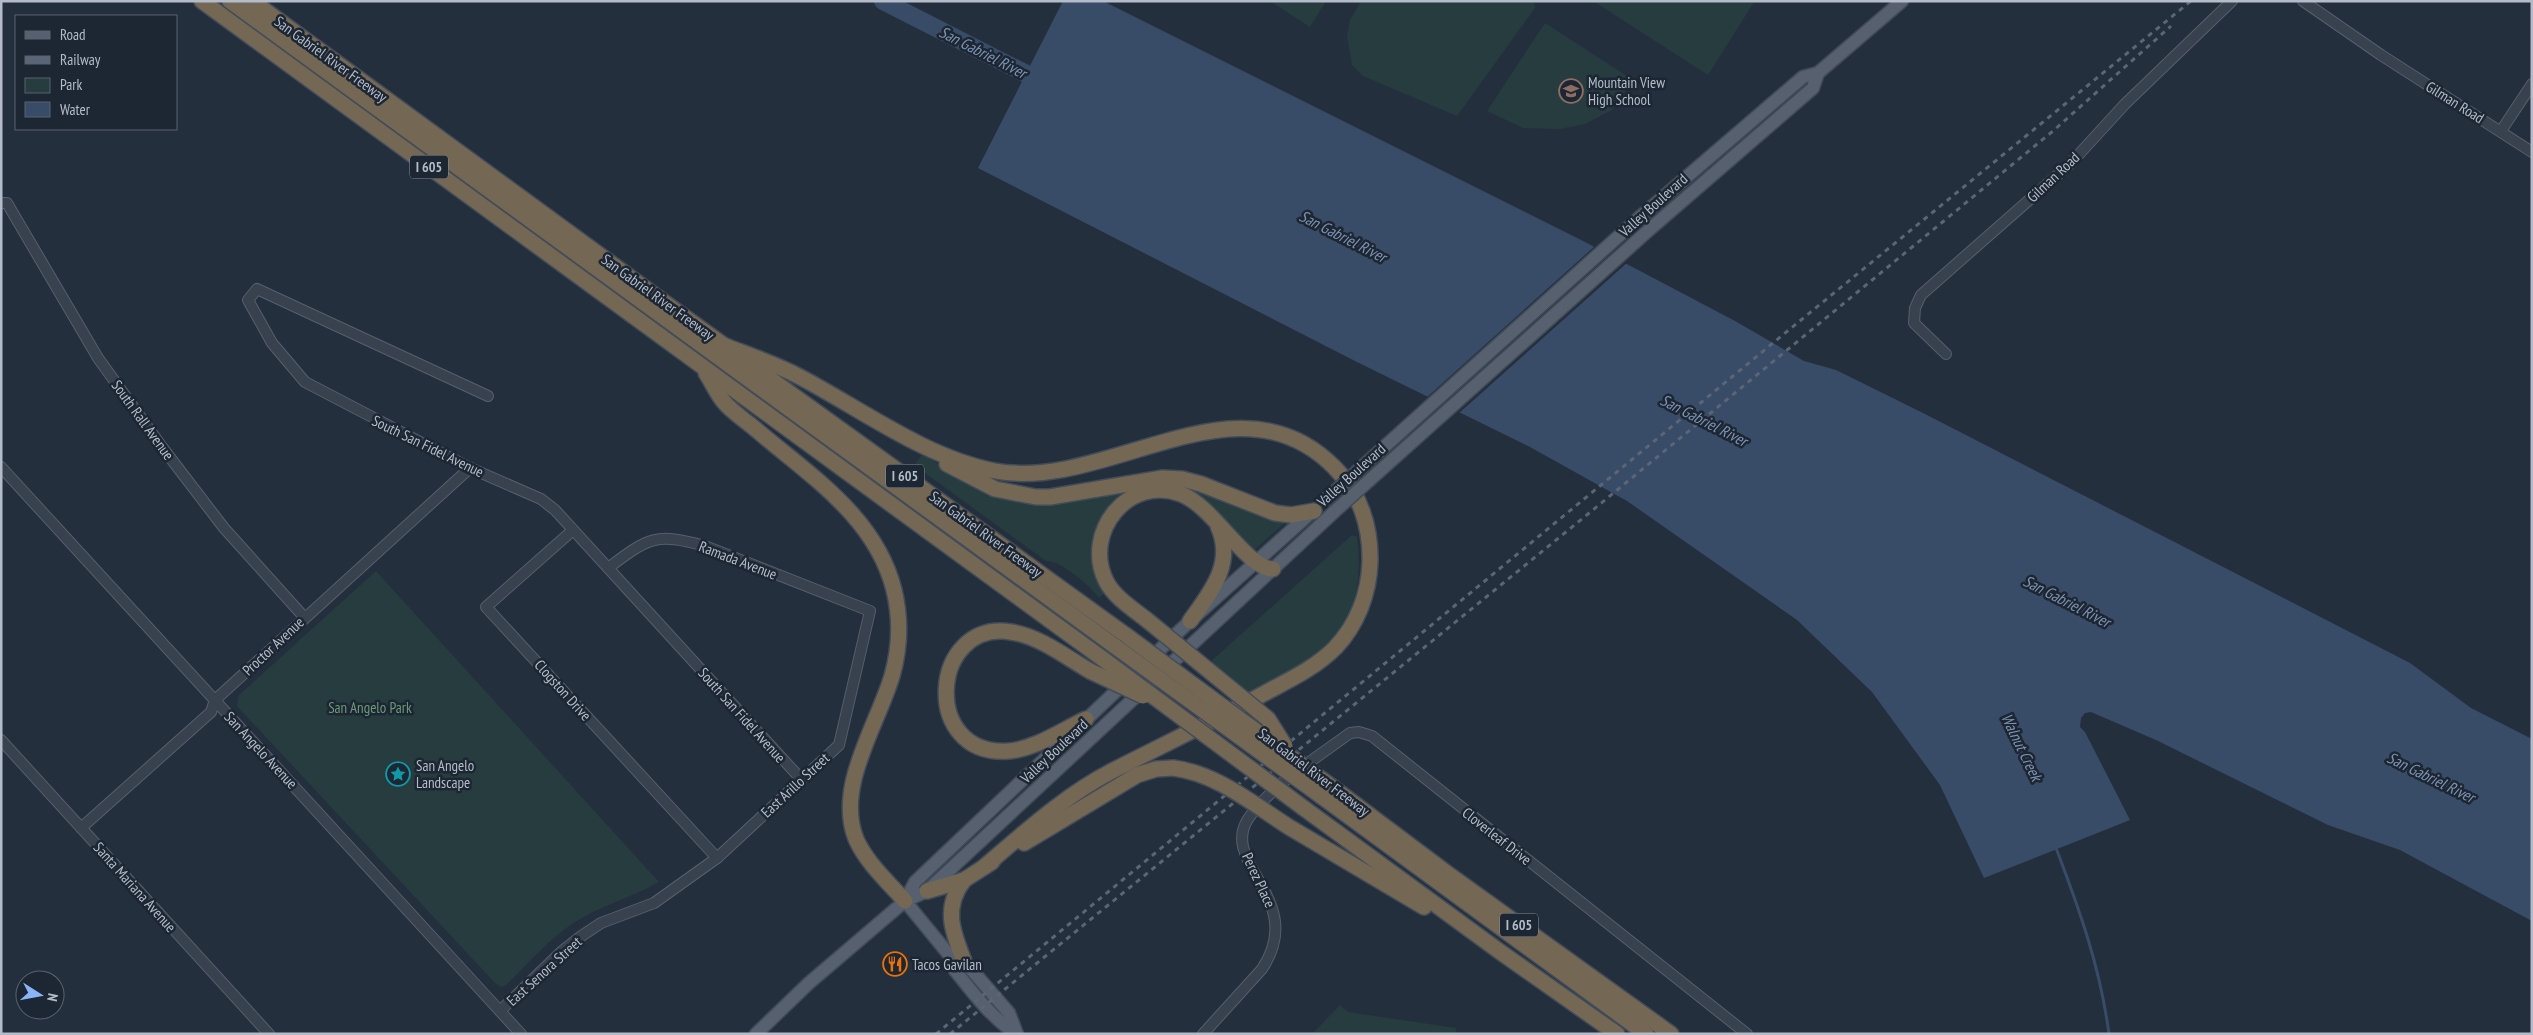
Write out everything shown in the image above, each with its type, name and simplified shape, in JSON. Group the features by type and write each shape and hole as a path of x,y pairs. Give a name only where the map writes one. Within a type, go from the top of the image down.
{"highway":[{"name":"San Gabriel River Freeway","path":"202,1 669,324 723,345 1289,754 1318,798 1498,951 1617,1034"},
{"path":"218,1 669,324"},
{"path":"230,1 1110,652 1318,798 1646,1034"},
{"name":"San Gabriel River Freeway","path":"252,1 669,324 702,365 1110,652 1179,713 1318,798 1448,874 1671,1034"},
{"path":"723,345 797,375 898,432 980,483 1021,496 1050,497 1163,478 1182,478 1275,514 1291,515 1319,506"},
{"path":"702,365 724,402 847,507 873,540 886,568 898,616 896,660 889,685 854,778 849,811 852,828 860,848 904,901"},
{"path":"898,432 962,462 1019,474 1039,473 1086,464 1212,430 1246,427 1265,430 1300,442 1328,461 1349,485 1366,523 1370,566 1365,594 1352,626 1328,655 1308,670 1254,699 1108,773 1071,796 984,867"},
{"path":"1273,569 1263,568 1256,563 1192,499 1166,490 1138,494 1120,505 1108,519 1099,545 1101,568 1106,583 1117,595 1268,719 1289,754"},
{"path":"1190,621 1211,592 1221,572 1224,542 1215,520"},
{"path":"1086,719 1025,748 1010,751 992,750 969,740 955,726 948,712 945,689 947,675 958,654 976,638 998,631 1011,632 1034,639 1090,671 1179,713"},
{"path":"928,891 964,880 1129,779 1148,771 1173,768 1196,772 1221,784 1289,827 1498,951"},
{"path":"1318,798 1635,1034"},
{"path":"960,961 952,930 950,912 955,894 964,880"}],"main road":[{"name":"Valley Boulevard","path":"904,901 915,882 1190,621 1640,217 1803,77 1818,73 1902,1"},
{"name":"Valley Boulevard","path":"756,1034 809,984 904,901 928,891 1334,512 1650,229 1813,88 1818,73"},
{"path":"904,901 1008,1013 1017,1034"}],"street":[{"name":"Gilman Road","path":"1946,354 1914,323 1915,308 1921,295 2070,164 2125,104 2232,1"},
{"name":"Gilman Road","path":"2303,1 2381,55 2532,152"},
{"path":"2501,131 2532,84"},
{"name":"South Rall Avenue","path":"4,203 98,358 156,439 224,528 304,617"},
{"name":"South San Fidel Avenue","path":"488,396 257,289 248,300 272,343 305,382 470,468 541,499 573,530 801,779"},
{"name":"San Angelo Avenue","path":"1,467 521,1034"},
{"name":"Proctor Avenue","path":"81,828 211,712 215,700 304,617 470,468"},
{"name":"Clogston Drive","path":"573,530 486,607 717,858"},
{"name":"Ramada Avenue","path":"608,568 648,541 677,538 705,546 870,611"},
{"name":"East Arillo Street","path":"717,858 839,745 870,611"},
{"name":"Cloverleaf Drive","path":"1247,820 1264,799 1350,732 1359,732 1372,736 1747,1034"},
{"name":"Santa Mariana Avenue","path":"1,740 270,1034"},
{"name":"Perez Place","path":"1203,1034 1262,969 1273,949 1276,937 1276,923 1270,901 1244,852 1242,841 1247,820"},
{"name":"East Senora Street","path":"500,1011 561,952 580,937 601,923 654,903 717,858"}],"green space":[{"path":"1270,1 1326,1 1310,27"},
{"path":"1361,1 1534,1 1535,8 1457,116 1363,76 1352,65 1347,36 1350,20"},
{"path":"1593,1 1753,1 1754,2 1708,75"},
{"path":"1545,23 1633,80 1612,110 1585,124 1560,129 1523,128 1487,111"},
{"path":"923,454 988,496 993,494 1005,499 1035,504 1144,485 1181,484 1287,521 1253,551 1208,502 1196,495 1165,487 1101,521 1095,534 1094,563 1097,578 1115,605 1104,594 1099,598 1090,587 1067,569 1059,564 1046,561 914,465"},
{"path":"1352,535 1357,537 1359,556 1356,592 1344,624 1334,639 1322,652 1306,664 1244,696 1209,663"},
{"name":"San Angelo Park","path":"376,571 659,882 593,912 572,924 546,945 506,985 501,987 495,983 237,706 238,696"},
{"path":"1340,1005 1348,1012 1456,1028 1456,1034 1312,1034"}],"water":[{"path":"1063,1 1103,1 1585,242 1735,321 1804,361 1836,370 1927,415 2410,663 2471,708 2532,739 2532,921 2400,850 2328,825 2156,740 2091,712 2085,713 2081,718 2080,727 2085,732 2130,820 1984,878 1940,785 1872,692 1797,620 1627,501 1530,447 1357,362 978,168"}],"pier":[{"path":"1596,245 1628,262 1458,414 1426,398"}],"waterway":[{"name":"San Gabriel River","path":"883,1 1046,84"},
{"name":"Walnut Creek","path":"2056,848 2095,962 2109,1034"}],"railway":[{"path":"936,1034 1790,329 2191,1"},
{"path":"950,1034 1588,514 2053,131 2171,26"}],"place":[{"name":"Mountain View High School","path":"1571,91"},
{"name":"San Angelo Landscape","path":"398,774"},
{"name":"Tacos Gavilan","path":"895,964"}]}
